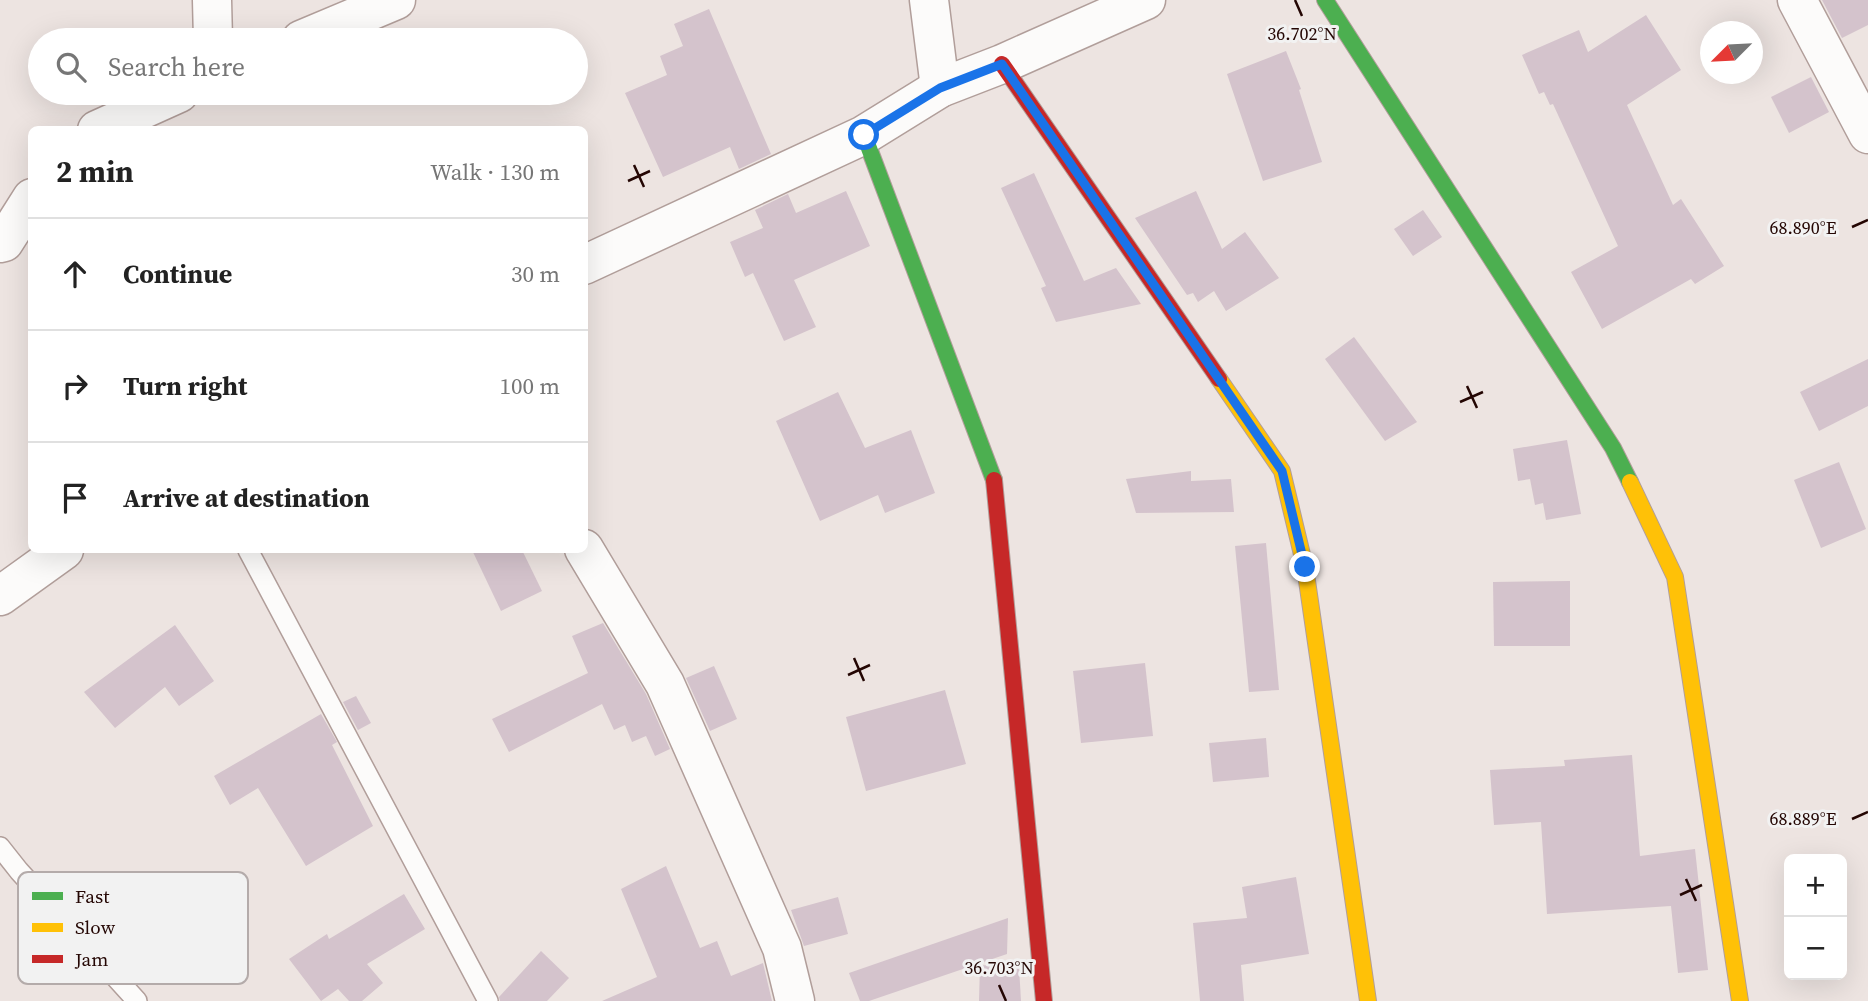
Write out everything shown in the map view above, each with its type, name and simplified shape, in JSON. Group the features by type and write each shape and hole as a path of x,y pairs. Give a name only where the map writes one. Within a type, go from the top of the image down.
{"street":[{"path":"212,0 213,28"},
{"path":"330,28 396,0"},
{"path":"929,0 940,88"},
{"path":"588,263 864,135 940,88 1002,64 1146,0"},
{"path":"1325,0 1613,448 1675,577 1740,1001"},
{"path":"1797,0 1868,134"},
{"path":"1002,64 1282,471 1305,567 1368,1001"},
{"path":"106,126 152,105"},
{"path":"864,135 994,477 1014,714 1044,1001"},
{"path":"0,243 4,242 28,204"},
{"path":"0,596 60,553"},
{"path":"586,553 666,684 782,948 795,1001"}],"lane":[{"path":"250,553 488,1001"},
{"path":"0,847 21,872"},
{"path":"123,984 138,1001"}],"building":[{"path":"1822,0 1868,0 1868,25 1842,38"},
{"path":"709,9 771,154 739,169 730,147 663,177 625,93 667,75 660,56 683,46 674,24"},
{"path":"1646,15 1681,70 1627,105 1673,205 1681,199 1724,266 1695,284 1691,279 1602,329 1571,272 1618,246 1553,104 1550,105 1544,92 1539,94 1522,55 1579,30 1588,52"},
{"path":"1286,51 1301,89 1299,90 1322,162 1263,181 1227,74"},
{"path":"1811,77 1829,112 1789,133 1771,97"},
{"path":"1034,173 1084,281 1116,268 1141,304 1056,322 1041,288 1046,286 1001,188"},
{"path":"846,191 870,246 794,280 816,327 784,341 753,273 745,277 730,242 763,228 755,210 788,194 796,213"},
{"path":"1196,191 1222,249 1245,232 1279,278 1226,311 1214,291 1198,302 1193,293 1187,295 1135,218"},
{"path":"1423,210 1442,237 1413,256 1394,229"},
{"path":"1354,337 1417,422 1385,441 1325,359"},
{"path":"1868,359 1868,406 1819,431 1800,392"},
{"path":"838,392 865,448 911,430 935,493 885,513 878,495 820,521 776,421"},
{"path":"1567,440 1581,514 1546,520 1543,503 1535,505 1530,479 1518,481 1513,449"},
{"path":"1839,462 1866,529 1821,548 1794,480"},
{"path":"1191,471 1191,481 1231,479 1234,512 1136,513 1126,479"},
{"path":"1266,543 1279,690 1249,692 1235,546"},
{"path":"473,553 523,553 542,591 501,611"},
{"path":"1570,581 1570,646 1494,646 1493,582"},
{"path":"603,623 646,694 670,749 655,756 646,736 632,742 625,725 614,730 602,704 509,752 492,719 588,673 572,636"},
{"path":"175,625 214,681 179,706 165,687 115,728 84,692"},
{"path":"1145,663 1153,736 1081,743 1073,671"},
{"path":"714,666 737,719 710,731 686,678"},
{"path":"945,690 966,764 866,791 846,717"},
{"path":"356,696 371,723 358,730 343,702"},
{"path":"321,714 337,742 332,745 373,826 306,866 258,788 230,805 214,776"},
{"path":"1266,738 1269,777 1213,782 1209,743"},
{"path":"1632,755 1640,856 1695,849 1708,970 1678,973 1671,906 1547,914 1541,822 1494,825 1490,770 1565,766 1564,760"},
{"path":"666,866 700,948 717,941 731,976 763,963 772,1001 602,1001 657,977 621,889"},
{"path":"1296,877 1309,954 1241,965 1244,1001 1200,1001 1193,923 1247,918 1242,887"},
{"path":"404,894 425,929 367,964 383,983 362,1001 349,1001 338,989 321,1001 289,959 327,934 329,939"},
{"path":"838,897 848,934 804,946 791,910"},
{"path":"1008,918 1007,954 869,1001 860,1001 849,973"},
{"path":"541,951 569,978 547,1001 500,1001 499,997"},
{"path":"980,965 1019,967 1021,1001 979,1001"}],"traffic: fast":[{"path":"1325,0 1613,448 1630,482"},
{"path":"864,135 994,480"}],"traffic: slow":[{"path":"1219,379 1282,471 1305,567 1368,1001"},
{"path":"1630,482 1675,577 1740,1001"}],"traffic: jam":[{"path":"1002,64 1219,379"},
{"path":"994,480 1044,1001"}],"route":[{"path":"864,135 940,88 1002,64 1282,471 1305,567"}]}
